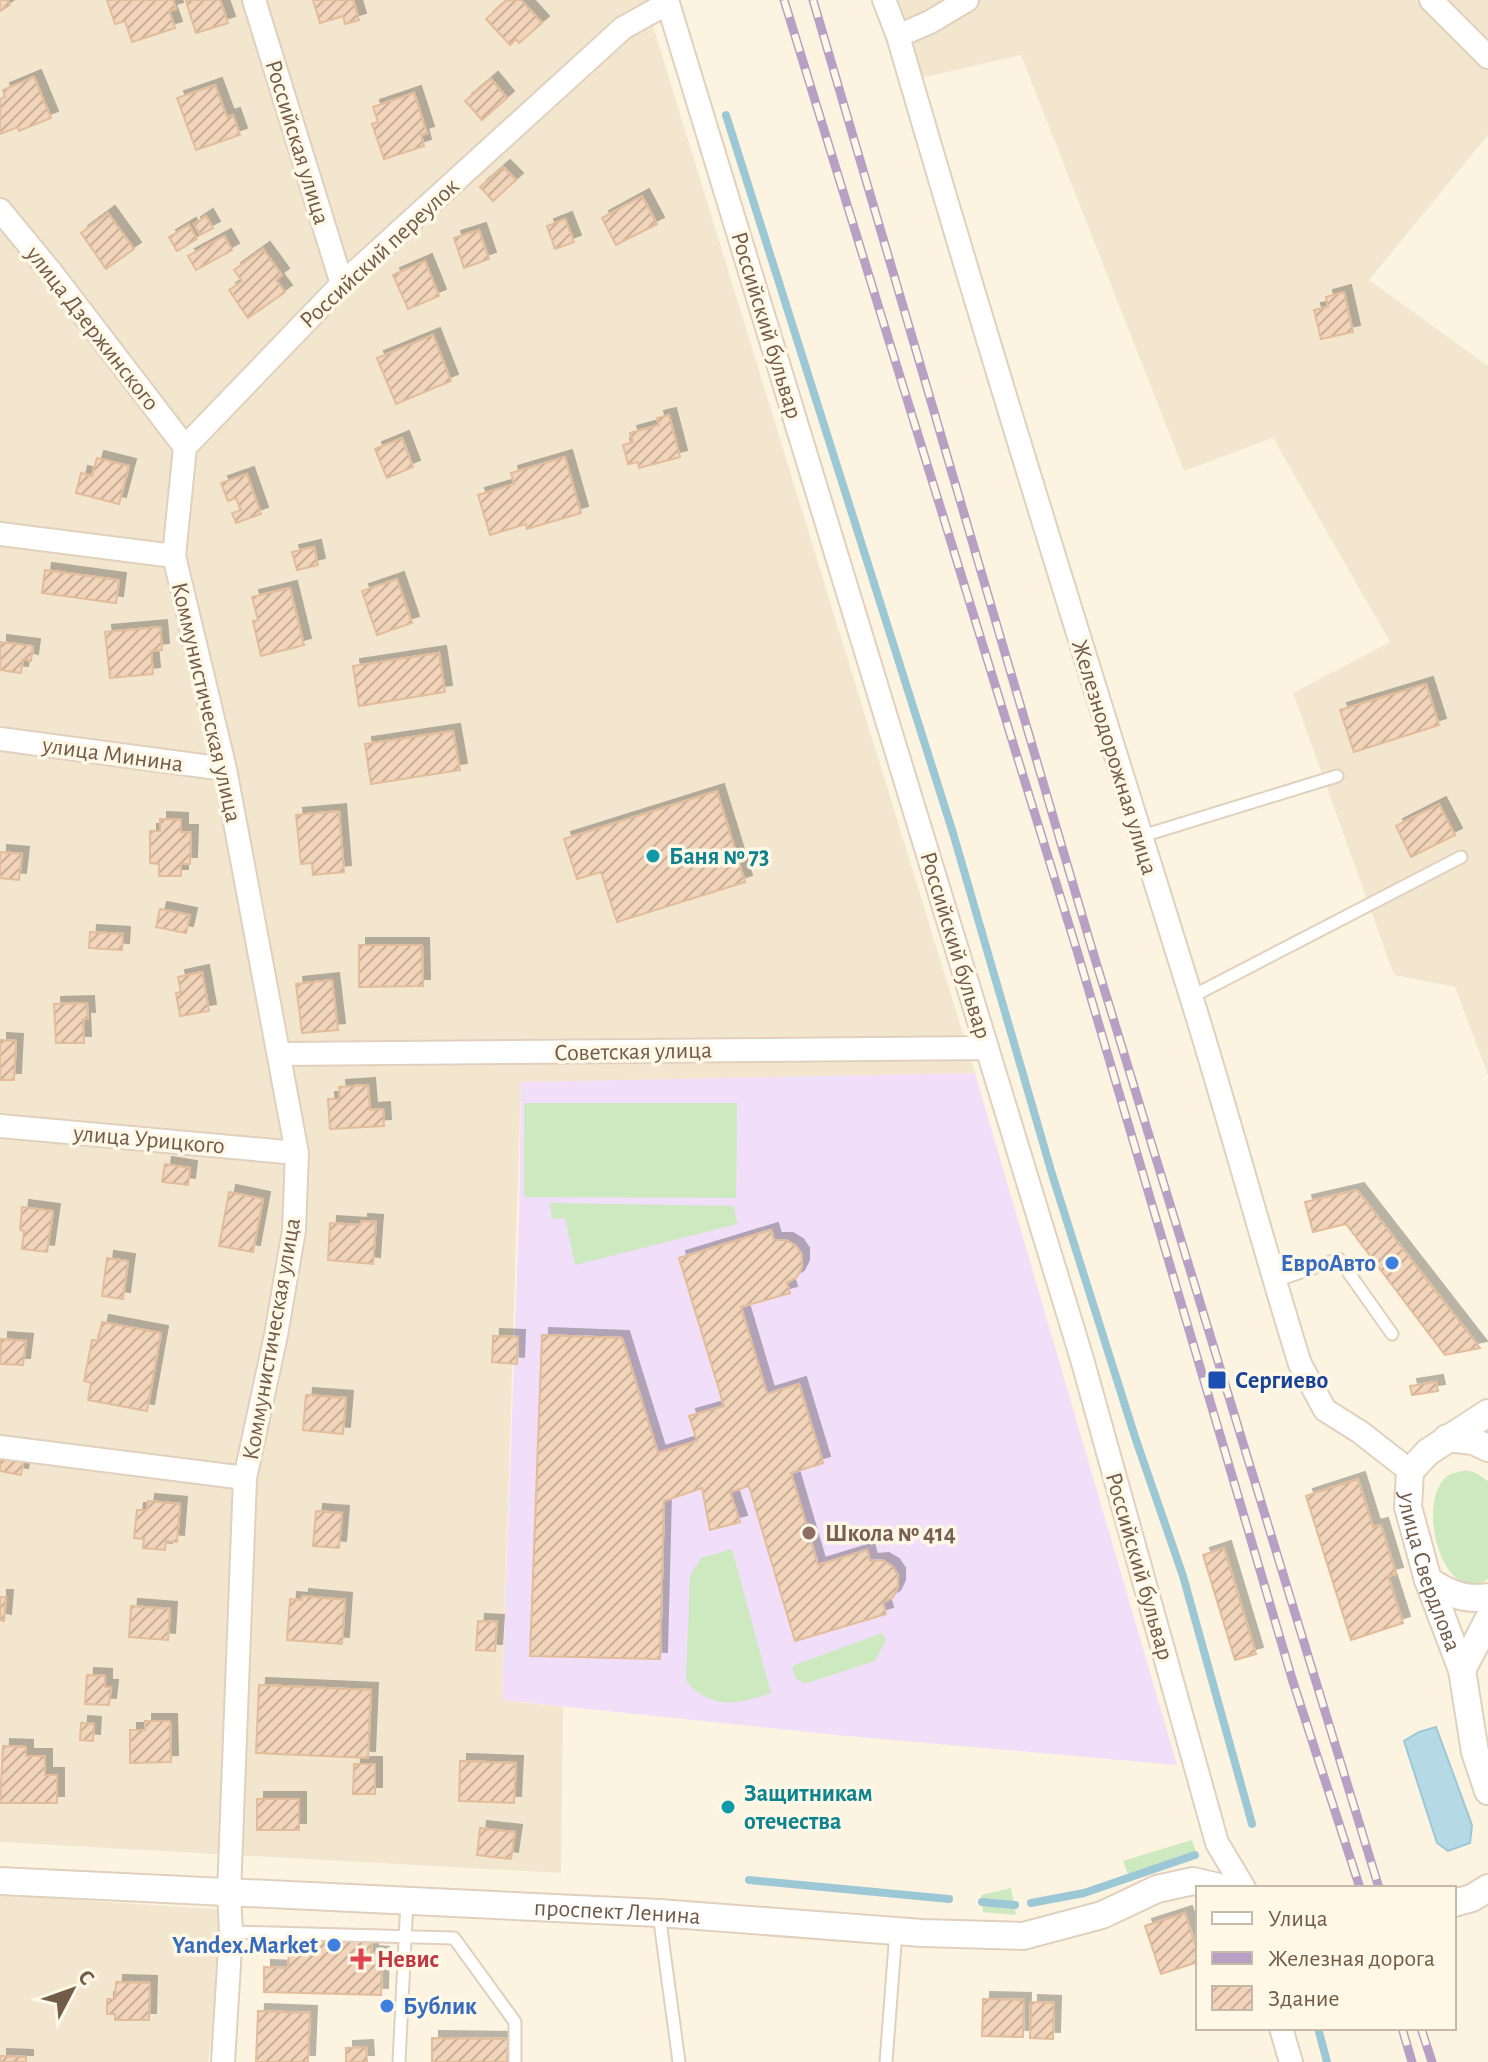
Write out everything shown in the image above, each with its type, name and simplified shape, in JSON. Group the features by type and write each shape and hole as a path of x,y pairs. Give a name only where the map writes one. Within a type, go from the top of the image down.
{"street":[{"name":"Российская улица","path":"254,0 342,284"},
{"name":"Железнодорожная улица","path":"884,0 898,36 977,308 1191,997 1300,1364 1325,1410 1360,1432 1410,1471"},
{"path":"898,36 967,0"},
{"path":"1431,0 1488,57"},
{"name":"Российский переулок","path":"185,447 342,284 623,28 668,1"},
{"name":"Российский бульвар","path":"668,1 1082,1359 1217,1843 1243,1886"},
{"name":"улица Дзержинского","path":"0,210 185,447"},
{"path":"0,534 174,556 185,447"},
{"name":"Коммунистическая улица","path":"174,556 225,769 297,1153 294,1230 276,1335 245,1478 229,1893 231,1932 223,2062"},
{"name":"улица Минина","path":"0,739 225,769"},
{"name":"Советская улица","path":"279,1054 987,1048"},
{"name":"улица Урицкого","path":"0,1126 297,1153"},
{"path":"1410,1471 1428,1452 1488,1413"},
{"path":"1447,1438 1473,1441 1488,1448"},
{"path":"0,1447 245,1478"},
{"name":"улица Свердлова","path":"1410,1471 1408,1507 1428,1580 1462,1670 1475,1752 1486,1774"},
{"path":"1428,1580 1444,1592 1464,1598 1488,1597"},
{"name":"улица Свердлова","path":"1462,1670 1488,1620"},
{"name":"проспект Ленина","path":"0,1881 659,1913 896,1931 1023,1936 1102,1915 1157,1889 1193,1881 1214,1886"},
{"path":"1456,1902 1472,1898 1488,1888"},
{"path":"1282,2030 1291,2062"}],"lane":[{"path":"1139,837 1337,776"},
{"path":"1191,997 1461,857"},
{"path":"1275,1281 1339,1259 1392,1334"},
{"path":"399,2062 407,1901"},
{"path":"659,1913 679,2062"},
{"path":"886,2062 896,1931"},
{"path":"231,1932 454,1938 515,2022 515,2062"}],"shaded area":[{"path":"0,0 645,0 975,1073 521,1082 502,1700 563,1707 561,1873 0,1842"},
{"path":"878,0 1488,0 1488,135 1369,280 1488,366 1488,1075 1455,987 1394,975 1293,693 1390,642 1273,438 1184,471 1021,55 903,82"},
{"name":"Школа № 414","path":"975,1073 1177,1765 837,1735 502,1700 521,1082"},
{"path":"0,1895 230,1910 208,2062 0,2062"}],"green space":[{"path":"524,1103 737,1103 736,1198 524,1197"},
{"path":"550,1203 734,1206 737,1224 575,1265 565,1218 552,1219"},
{"path":"1465,1470 1488,1481 1488,1579 1472,1584 1458,1580 1447,1567 1434,1529 1433,1508 1437,1490 1447,1476"},
{"path":"732,1549 771,1693 726,1702 706,1697 686,1681 690,1576 701,1558"},
{"path":"882,1633 886,1640 875,1661 807,1683 795,1676 792,1666"},
{"path":"1192,1840 1198,1858 1130,1880 1123,1861"},
{"path":"1011,1888 1016,1915 983,1912 981,1895"}],"water":[{"path":"1436,1727 1472,1825 1470,1843 1448,1851 1437,1843 1404,1741"}],"building":[{"path":"0,0 7,0 10,5 0,11"},
{"path":"107,0 173,0 176,9 169,11 175,28 132,42 125,21 115,24"},
{"path":"220,0 228,23 196,33 186,1"},
{"path":"313,0 353,0 359,20 345,24 343,16 320,23"},
{"path":"507,0 521,0 542,23 519,43 516,39 510,45 486,19"},
{"path":"34,77 51,118 19,131 18,127 0,134 0,99 5,97 3,90"},
{"path":"491,79 507,98 482,120 465,101"},
{"path":"215,85 227,117 233,115 240,135 196,150 177,98"},
{"path":"414,93 427,133 421,135 424,146 384,159 372,124 378,122 373,107"},
{"path":"503,167 516,180 493,201 480,187"},
{"path":"642,196 657,224 616,245 602,218"},
{"path":"108,213 134,249 106,269 81,233"},
{"path":"206,216 213,228 200,235 194,224"},
{"path":"565,219 574,242 555,249 547,226"},
{"path":"189,225 197,239 177,251 169,237"},
{"path":"479,230 489,259 464,268 454,238"},
{"path":"224,236 232,250 196,270 188,256"},
{"path":"263,249 282,275 276,280 285,292 248,318 229,290 242,281 234,270"},
{"path":"425,261 439,296 408,309 393,275"},
{"path":"1344,292 1353,332 1321,339 1314,310 1328,307 1326,297"},
{"path":"433,335 451,381 396,404 377,358"},
{"path":"669,415 680,457 639,468 638,462 628,464 623,445 633,442 630,433 659,425 657,418"},
{"path":"402,438 413,467 387,478 375,449"},
{"path":"565,457 581,513 527,529 526,524 490,535 478,495 514,484 511,473"},
{"path":"97,458 129,466 119,504 76,493 81,473 92,476"},
{"path":"247,474 261,514 236,523 232,513 241,510 236,498 228,501 221,483"},
{"path":"314,547 318,565 297,570 292,552"},
{"path":"45,570 119,580 116,603 42,593"},
{"path":"397,579 412,623 377,635 362,591"},
{"path":"290,588 304,645 261,656 253,621 258,620 252,597"},
{"path":"160,627 162,650 151,651 153,674 110,678 105,632"},
{"path":"0,642 33,646 31,661 23,659 21,673 0,670"},
{"path":"439,653 445,692 359,706 353,666"},
{"path":"1426,684 1439,725 1354,752 1340,710"},
{"path":"453,731 460,770 371,784 365,744"},
{"name":"Баня № 73","path":"717,791 745,882 617,922 601,872 577,879 564,839"},
{"path":"1439,804 1455,835 1411,857 1396,826"},
{"path":"339,811 344,872 313,875 312,863 301,864 296,815"},
{"path":"160,819 181,820 181,832 191,832 190,864 181,864 181,876 159,876 159,864 150,863 150,831 160,831"},
{"path":"0,852 22,854 19,880 0,878"},
{"path":"160,909 190,915 186,933 156,927"},
{"path":"90,932 123,934 122,950 89,948"},
{"path":"359,945 422,945 423,986 359,987"},
{"path":"202,972 209,1011 180,1016 176,993 181,992 178,977"},
{"path":"332,980 338,1030 302,1033 296,984"},
{"path":"87,1003 88,1019 83,1019 84,1043 56,1043 54,1004"},
{"path":"0,1040 16,1041 14,1080 0,1080"},
{"path":"368,1085 370,1110 383,1109 384,1126 330,1129 328,1099 340,1099 339,1087"},
{"path":"165,1164 190,1168 188,1185 162,1182"},
{"path":"1357,1190 1480,1348 1445,1355 1346,1224 1313,1232 1305,1202"},
{"path":"229,1192 263,1199 253,1252 219,1246"},
{"path":"22,1207 53,1211 47,1252 22,1249"},
{"path":"361,1221 376,1222 373,1264 328,1260 330,1223 361,1225"},
{"path":"771,1230 774,1240 786,1240 796,1246 802,1255 802,1267 797,1277 787,1283 790,1293 741,1307 767,1394 799,1384 823,1463 791,1473 818,1565 867,1550 870,1561 882,1560 892,1566 898,1575 898,1587 893,1597 883,1603 886,1614 795,1641 749,1486 730,1492 740,1522 710,1530 702,1488 664,1501 660,1659 530,1656 542,1335 622,1338 658,1453 697,1441 689,1416 724,1406 679,1258"},
{"path":"107,1258 128,1261 123,1299 102,1296"},
{"path":"102,1322 161,1333 147,1411 88,1400 91,1383 84,1381 92,1340 98,1341"},
{"path":"493,1336 518,1337 517,1364 492,1362"},
{"path":"1,1339 26,1341 23,1365 0,1364"},
{"path":"1436,1382 1438,1391 1412,1395 1410,1386"},
{"path":"306,1395 346,1398 343,1434 303,1430"},
{"path":"0,1456 24,1459 21,1475 0,1471"},
{"path":"1358,1479 1373,1527 1381,1525 1396,1574 1388,1576 1403,1623 1351,1640 1306,1496"},
{"path":"148,1501 180,1504 177,1542 166,1541 165,1550 143,1548 144,1539 134,1538 137,1510 147,1510"},
{"path":"316,1511 342,1513 339,1548 313,1546"},
{"path":"1224,1548 1256,1654 1235,1660 1203,1555"},
{"path":"302,1596 345,1600 342,1644 287,1640 290,1599 302,1600"},
{"path":"0,1597 6,1597 4,1621 0,1620"},
{"path":"131,1606 170,1609 168,1640 129,1637"},
{"path":"478,1621 497,1622 495,1651 476,1650"},
{"path":"87,1675 105,1676 105,1687 111,1687 109,1705 85,1704"},
{"path":"259,1685 371,1690 368,1758 256,1753"},
{"path":"145,1721 170,1721 171,1762 130,1763 130,1730 145,1730"},
{"path":"81,1723 94,1724 93,1741 80,1740"},
{"path":"3,1746 26,1747 26,1756 45,1756 45,1775 57,1775 57,1803 0,1803"},
{"path":"460,1761 516,1763 514,1803 459,1801"},
{"path":"354,1764 375,1764 375,1794 353,1794"},
{"path":"257,1799 299,1799 299,1830 257,1830"},
{"path":"480,1828 515,1832 511,1859 477,1855"},
{"path":"1185,1913 1196,1947 1196,1963 1161,1974 1145,1926"},
{"path":"302,1936 372,1937 371,1953 382,1954 381,1995 264,1992 264,1967 288,1968 289,1951 302,1952"},
{"path":"116,1982 150,1983 149,2020 115,2020 115,2014 107,2014 107,1999 115,1999"},
{"path":"983,1999 1024,2000 1023,2037 982,2036"},
{"path":"1031,2002 1054,2003 1053,2039 1030,2038"},
{"path":"258,2011 310,2013 308,2062 256,2062"},
{"path":"432,2038 508,2039 507,2062 432,2062"},
{"path":"366,2047 367,2062 346,2062 346,2048"},
{"path":"0,2056 26,2057 26,2062 0,2062"}],"waterway":[{"path":"726,115 953,833 1052,1174 1135,1437 1183,1576 1252,1824"},
{"path":"1031,1903 1084,1893 1195,1855"},
{"path":"749,1880 949,1899"},
{"path":"982,1902 1015,1905"},
{"path":"1319,2030 1327,2062"}],"railway":[{"path":"784,0 1078,954 1293,1682 1359,1886"},
{"path":"813,0 1092,949 1378,1886"},
{"path":"1403,2030 1412,2062"},
{"path":"1422,2030 1432,2062"}],"place":[{"name":"Баня № 73","path":"653,856"},
{"name":"ЕвроАвто","path":"1392,1263"},
{"name":"Сергиево","path":"1217,1380"},
{"name":"Школа № 414","path":"809,1533"},
{"name":"Защитникам отечества","path":"728,1807"},
{"name":"Yandex.Market","path":"334,1945"},
{"name":"Невис","path":"361,1959"},
{"name":"Бублик","path":"387,2006"}]}
